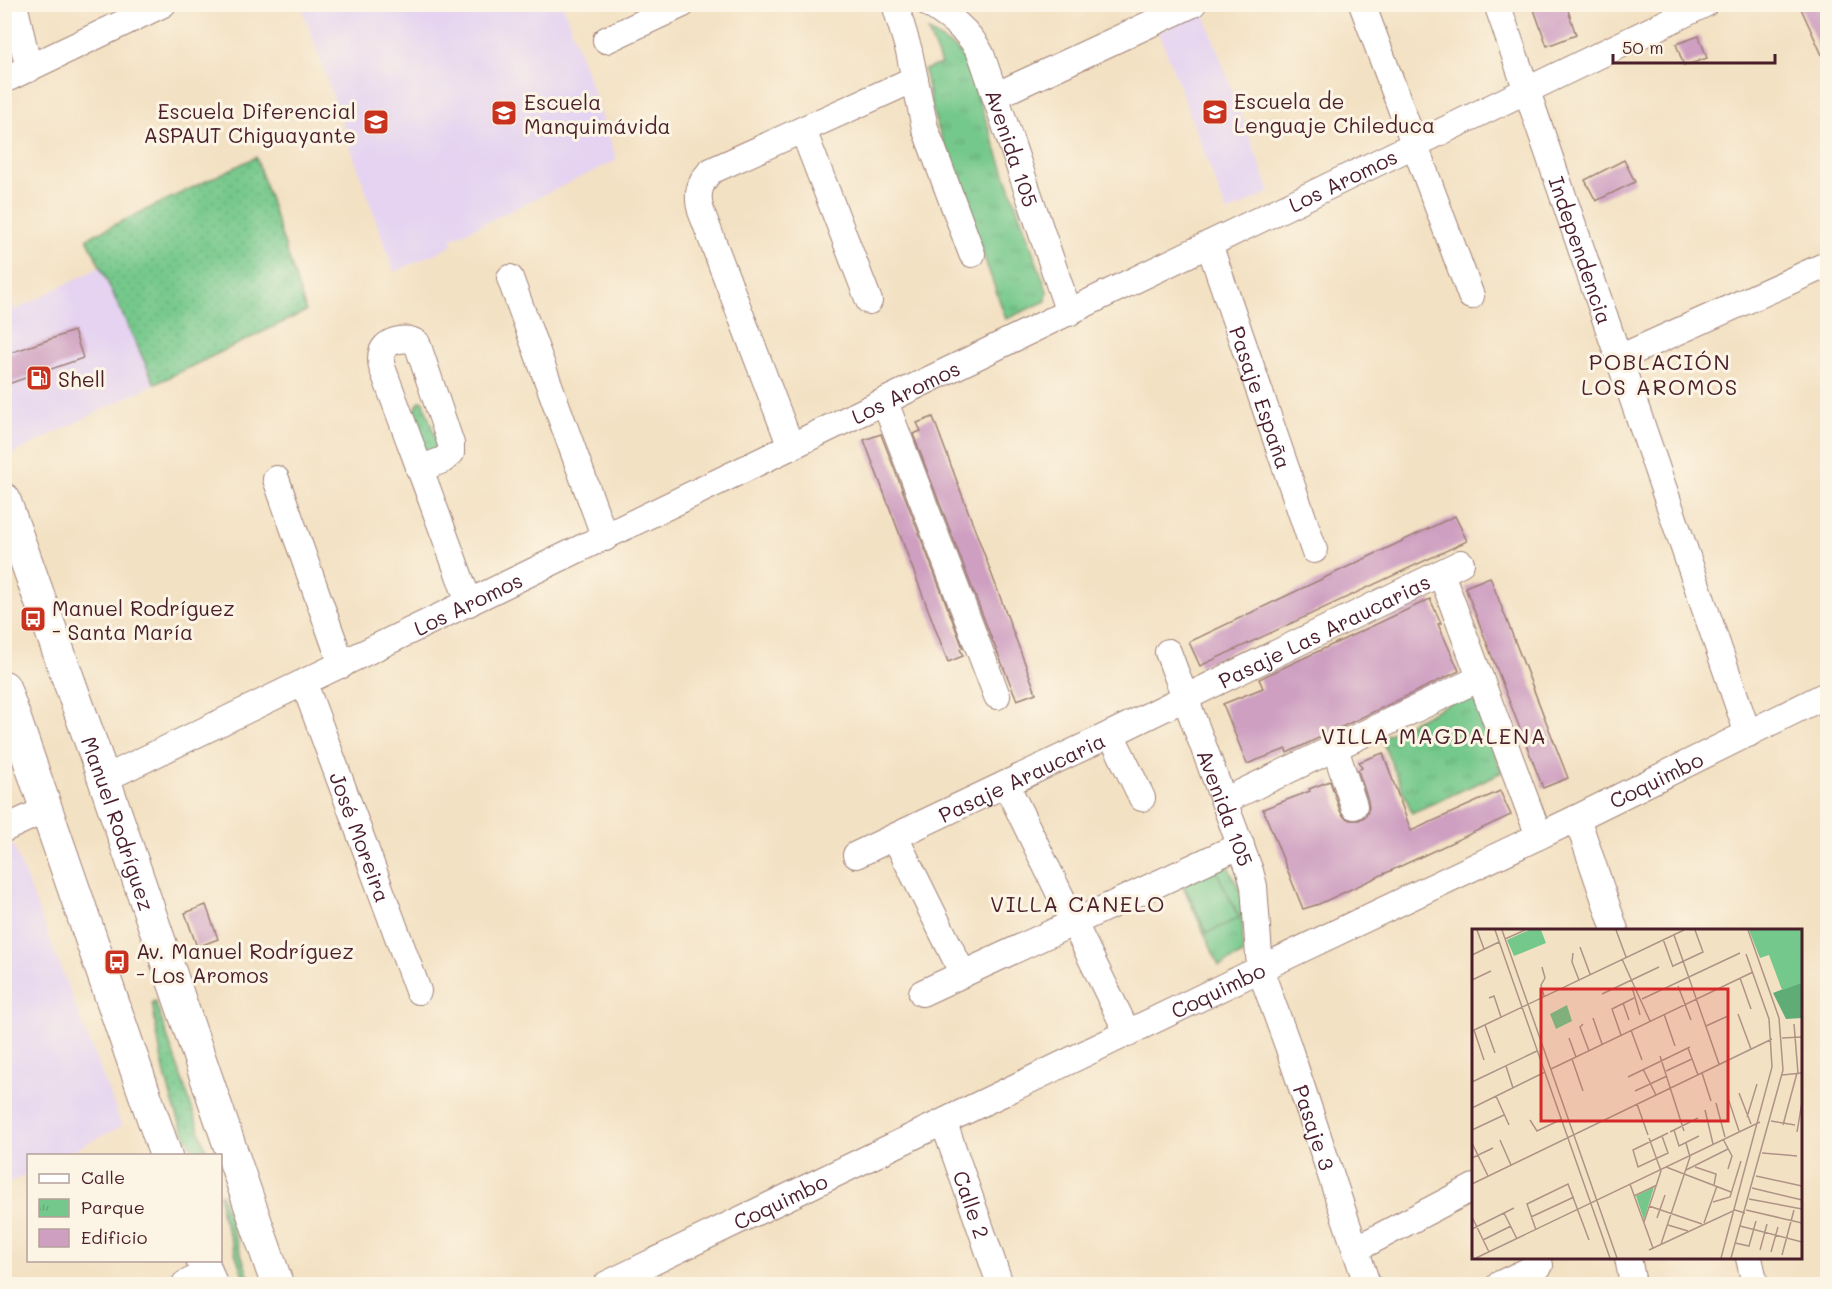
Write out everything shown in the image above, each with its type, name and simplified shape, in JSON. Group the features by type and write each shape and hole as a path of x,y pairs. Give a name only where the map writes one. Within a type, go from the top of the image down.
{"main road":[{"name":"Manuel Rodríguez","path":"4,499 104,779 277,1284"},
{"path":"4,687 166,1154"}],"street":[{"path":"14,4 29,69"},
{"path":"4,80 163,4"},
{"path":"606,40 683,4"},
{"path":"895,4 909,51 925,128 972,254"},
{"name":"Avenida 105","path":"929,4 955,21 972,38 981,54 1069,313"},
{"path":"995,96 1193,4"},
{"path":"1362,4 1471,296"},
{"name":"Independencia","path":"1497,4 1748,734"},
{"name":"Los Aromos","path":"104,779 1705,4"},
{"path":"791,447 701,211 698,197 702,183 711,171 915,80"},
{"path":"803,130 869,301"},
{"name":"Pasaje España","path":"1209,244 1314,550"},
{"path":"1619,358 1827,264"},
{"path":"510,278 605,538"},
{"path":"885,402 997,696"},
{"path":"419,469 469,603"},
{"path":"276,479 342,665"},
{"name":"Pasaje Las Araucarias","path":"1185,698 1451,568 1480,678"},
{"name":"Avenida 105","path":"1168,652 1241,845 1254,886 1260,969"},
{"path":"1224,801 1480,678 1539,836"},
{"name":"José Moreira","path":"304,683 418,991"},
{"name":"Coquimbo","path":"607,1284 1577,818 1827,694"},
{"name":"Pasaje Araucaria","path":"856,855 1185,698"},
{"path":"1111,734 1142,798"},
{"path":"1335,747 1354,806"},
{"path":"1005,784 1128,1034"},
{"path":"4,829 46,809"},
{"path":"1577,818 1615,929"},
{"path":"895,837 963,974"},
{"path":"922,993 1241,845"},
{"name":"Pasaje 3","path":"1260,969 1367,1284"},
{"name":"Calle 2","path":"944,1123 1000,1284"},
{"path":"1356,1249 1472,1188"},
{"path":"1628,1259 1633,1284"},
{"path":"1749,1259 1755,1284"},
{"path":"1505,1283 1540,1265"}],"shaded area":[{"name":"Escuela Manquimávida","path":"301,5 563,5 617,160 451,239 453,245 394,272"},
{"name":"Escuela de Lenguaje Chileduca","path":"1203,11 1270,192 1227,213 1159,32"},
{"path":"100,267 155,384 10,455 4,437 4,287 15,310"},
{"path":"12,842 122,1126 66,1154 27,1154 27,1174 5,1185 4,846"}],"green space":[{"path":"928,31 963,56 1047,291 1046,301 1006,319 934,116 924,70 941,64"},
{"path":"256,157 306,311 155,384 87,238"},
{"path":"420,401 423,401 440,451 427,455 415,420 416,407"},
{"path":"1472,692 1502,772 1412,813 1381,738"},
{"path":"1226,862 1242,895 1243,954 1219,966 1182,884"},
{"path":"1215,868 1239,918 1207,933 1183,883"},
{"path":"155,1001 208,1154 195,1154 178,1119 166,1081 152,1002"},
{"path":"222,1197 251,1284 246,1284 222,1215"}],"building":[{"path":"1532,4 1566,4 1576,35 1547,46"},
{"path":"1799,4 1827,4 1827,66"},
{"path":"1699,36 1707,58 1684,66 1676,44"},
{"path":"1624,160 1635,182 1596,201 1585,180"},
{"path":"74,331 83,358 8,384 4,373 4,355"},
{"path":"933,417 1036,693 1017,700 913,434 921,431 917,423"},
{"path":"881,434 963,648 960,649 963,656 948,662 864,440"},
{"path":"1455,516 1467,541 1200,666 1189,642"},
{"path":"1490,577 1568,778 1543,788 1465,587"},
{"path":"1430,599 1441,623 1438,624 1459,671 1287,753 1286,749 1247,764 1223,704 1263,688 1259,679"},
{"path":"1383,753 1411,831 1500,791 1511,815 1319,904 1303,909 1263,809 1330,781 1344,817 1359,820 1366,816 1369,808 1358,770 1362,768 1359,762"},
{"path":"206,905 218,939 197,947 185,913"}],"place":[{"name":"Escuela de Lenguaje Chileduca","path":"1215,112"},
{"name":"Escuela Manquimávida","path":"504,113"},
{"name":"Escuela Diferencial ASPAUT Chiguayante","path":"376,122"},
{"name":"Shell","path":"39,378"},
{"name":"Manuel Rodríguez - Santa María","path":"33,619"},
{"name":"Av. Manuel Rodríguez - Los Aromos","path":"117,962"}],"district":[{"name":"POBLACIÓN LOS AROMOS","path":"1660,374"},
{"name":"VILLA MAGDALENA","path":"1434,735"},
{"name":"VILLA CANELO","path":"1078,903"}]}
